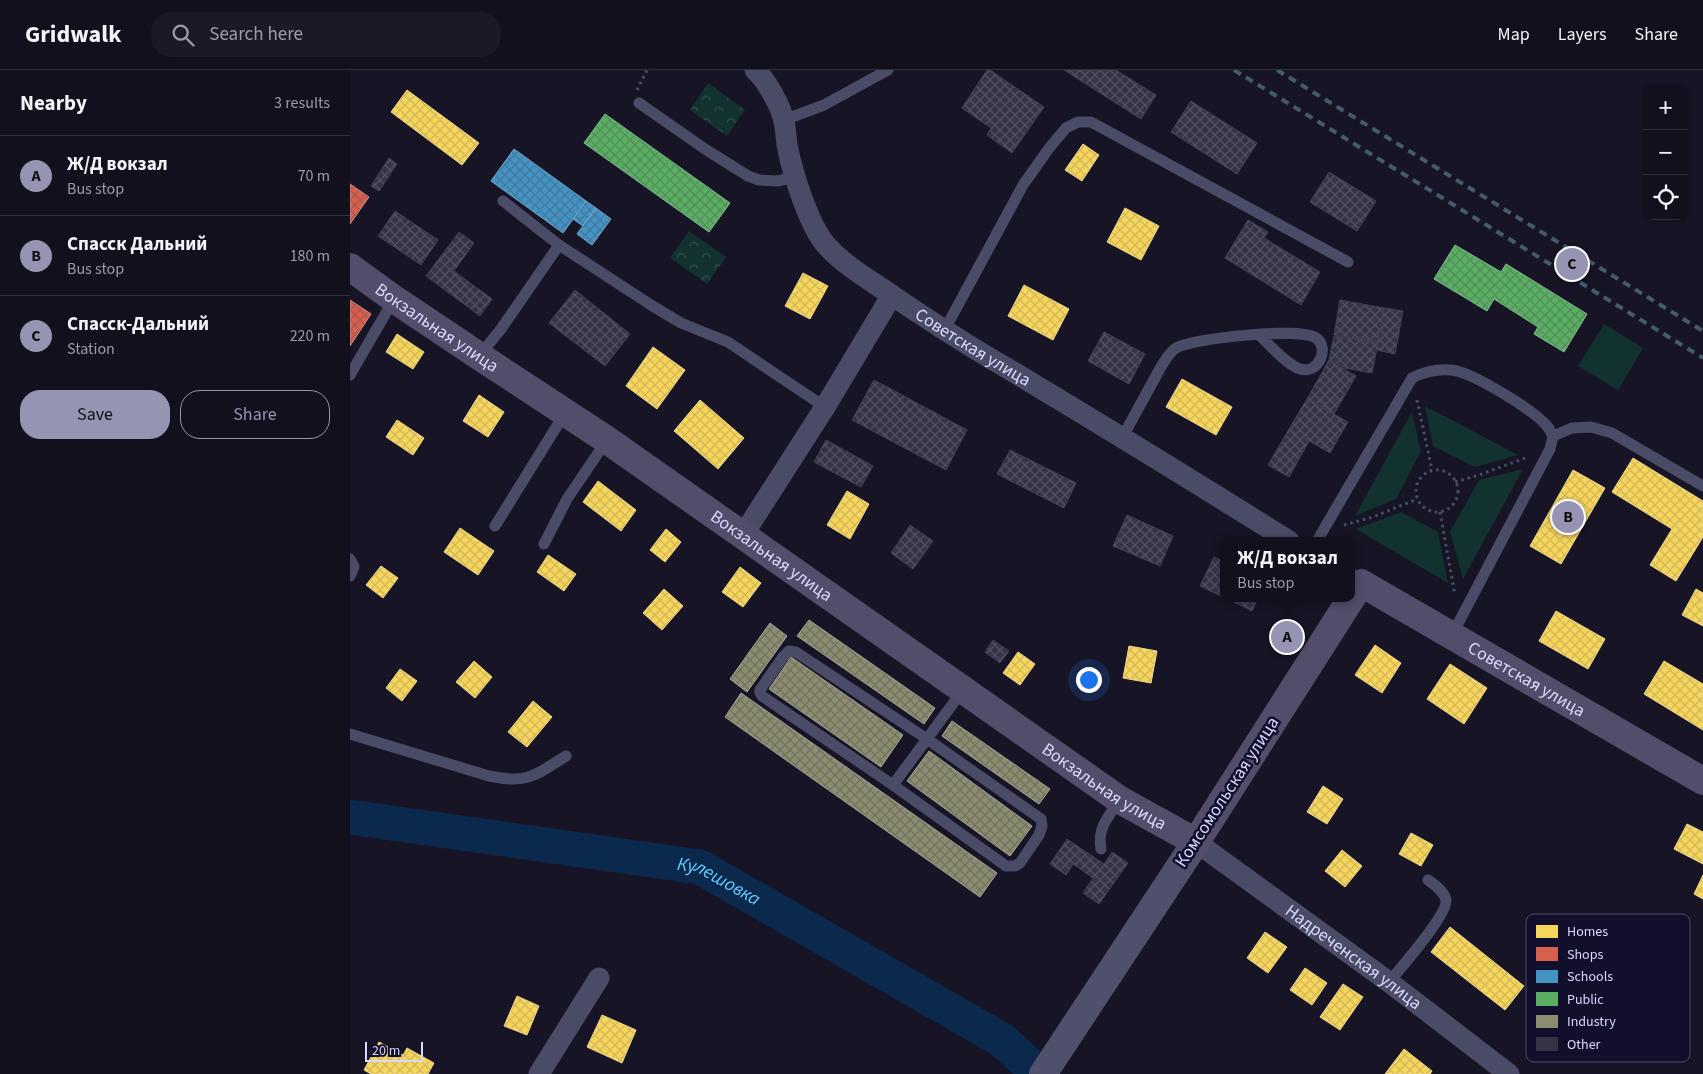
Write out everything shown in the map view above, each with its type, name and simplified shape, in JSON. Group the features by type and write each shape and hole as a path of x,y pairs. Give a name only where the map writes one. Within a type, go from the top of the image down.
{"main road":[{"name":"Вокзальная улица","path":"350,267 479,356 608,440 1120,800 1196,842"},
{"name":"Советская улица","path":"1356,580 1456,628 1703,781"},
{"name":"Комсомольская улица","path":"1044,1074 1196,842 1343,602"}],"street":[{"name":"Советская улица","path":"755,70 761,74 784,120 787,145 796,177 816,229 825,245 849,268 944,331 1283,537"},
{"path":"743,535 825,407 892,295"},
{"name":"Надреченская улица","path":"1196,842 1389,982 1509,1074"},
{"path":"539,1074 599,978"}],"lane":[{"path":"784,120 824,105 888,70"},
{"path":"639,103 748,176 759,180 777,181 796,177"},
{"path":"944,331 1023,185 1066,128 1078,122 1090,122 1348,262"},
{"path":"503,201 559,245 651,305 681,323 728,342 825,407"},
{"path":"479,356 501,329 559,245"},
{"path":"350,375 394,299"},
{"path":"1122,438 1167,356 1177,348 1205,340 1277,333 1306,334 1317,338 1321,344 1322,355 1318,365 1309,370 1301,370 1292,366 1259,335"},
{"path":"1320,536 1412,378 1424,372 1439,370 1457,371 1479,379 1528,410 1547,425 1553,436 1550,449 1456,628"},
{"path":"495,526 565,413"},
{"path":"1553,436 1572,428 1591,426 1612,433 1703,486"},
{"path":"544,544 567,499 608,440"},
{"path":"350,559 354,567 350,576"},
{"path":"789,651 796,652 927,739 1041,819 1040,835 1020,863 1015,866 1006,866 893,785 762,696 760,690 789,651"},
{"path":"893,785 963,690"},
{"path":"350,734 490,776 506,779 528,778 566,756"},
{"path":"1101,849 1099,840 1101,829 1120,800"},
{"path":"1389,982 1436,923 1444,908 1446,900 1440,889 1428,880"}],"path":[{"path":"639,103 636,93 647,70"},
{"path":"1412,378 1432,470"},
{"path":"1456,482 1550,449"},
{"path":"1432,470 1442,470 1449,473 1456,482 1457,499 1447,510 1433,512 1426,510 1417,499 1416,486 1418,480 1432,470"},
{"path":"1320,536 1417,499"},
{"path":"1440,512 1456,628"}],"green space":[{"path":"708,83 745,110 727,136 690,110"},
{"path":"689,231 726,257 707,284 670,258"},
{"path":"1604,324 1643,348 1618,390 1578,366"},
{"path":"1425,406 1518,455 1475,467 1433,446"},
{"path":"1412,412 1421,451 1396,499 1355,516"},
{"path":"1523,469 1463,579 1450,532 1479,480"},
{"path":"1401,512 1438,532 1448,583 1356,529"}],"building: Homes":[{"path":"407,90 479,143 462,165 391,112"},
{"path":"1083,144 1099,155 1082,181 1065,170"},
{"path":"1125,208 1159,226 1141,260 1107,242"},
{"path":"803,273 828,286 810,319 785,306"},
{"path":"1024,285 1069,309 1053,340 1008,316"},
{"path":"397,334 424,352 413,369 386,352"},
{"path":"653,347 685,370 657,409 626,386"},
{"path":"1182,379 1232,407 1216,435 1166,407"},
{"path":"479,395 504,412 488,437 463,421"},
{"path":"700,400 744,438 718,469 674,431"},
{"path":"397,420 424,438 413,455 386,437"},
{"path":"1633,458 1703,501 1703,537 1676,581 1650,565 1672,529 1612,492"},
{"path":"1573,470 1605,488 1561,564 1530,546"},
{"path":"598,481 636,510 621,531 583,502"},
{"path":"847,491 869,504 850,539 827,525"},
{"path":"460,528 494,551 478,575 444,552"},
{"path":"666,529 681,542 665,562 650,550"},
{"path":"548,555 576,574 564,591 537,572"},
{"path":"381,566 398,578 383,598 366,585"},
{"path":"740,567 761,583 743,607 722,592"},
{"path":"664,589 683,606 662,630 643,613"},
{"path":"1696,589 1703,593 1703,626 1682,615"},
{"path":"1556,611 1605,639 1588,669 1539,641"},
{"path":"1375,645 1401,663 1382,693 1355,675"},
{"path":"1129,646 1157,651 1151,683 1123,678"},
{"path":"1018,652 1035,664 1020,685 1003,673"},
{"path":"474,661 492,677 475,698 456,682"},
{"path":"1664,661 1703,684 1703,730 1644,694"},
{"path":"1450,664 1487,688 1464,724 1427,699"},
{"path":"400,669 417,681 402,701 386,688"},
{"path":"533,701 552,717 527,747 508,732"},
{"path":"1323,786 1343,799 1327,824 1307,812"},
{"path":"1687,824 1703,832 1703,864 1674,849"},
{"path":"1411,833 1433,845 1421,866 1399,854"},
{"path":"1342,850 1362,866 1345,887 1325,871"},
{"path":"1703,875 1703,899 1694,894"},
{"path":"1450,927 1524,986 1505,1010 1431,952"},
{"path":"1265,932 1287,947 1268,973 1247,958"},
{"path":"1305,968 1327,983 1312,1005 1290,990"},
{"path":"1343,984 1363,997 1340,1030 1320,1017"},
{"path":"517,996 539,1006 527,1035 504,1026"},
{"path":"602,1015 636,1030 622,1063 587,1047"},
{"path":"379,1042 403,1055 393,1074 371,1074 364,1070"},
{"path":"407,1048 434,1063 428,1074 393,1074"},
{"path":"1404,1049 1432,1071 1430,1074 1385,1074"}],"building: Shops":[{"path":"350,184 369,197 350,224"},
{"path":"350,300 371,314 350,346"}],"building: Schools":[{"path":"514,149 586,201 563,233 491,181"},
{"path":"586,201 596,208 583,226 573,219"},
{"path":"596,208 611,219 592,245 577,234"}],"building: Public":[{"path":"605,114 730,203 709,232 584,143"},
{"path":"1455,245 1501,272 1506,264 1587,314 1564,352 1534,334 1538,327 1494,299 1487,311 1434,279"}],"building: Industry":[{"path":"809,620 935,708 924,724 797,636"},
{"path":"770,623 787,636 747,692 730,679"},
{"path":"791,657 903,735 881,767 769,689"},
{"path":"741,693 997,873 980,897 725,717"},
{"path":"952,721 1050,789 1039,804 942,736"},
{"path":"929,751 1032,826 1010,856 907,781"}],"building: Other":[{"path":"987,70 990,70 1044,107 1012,153 987,135 991,128 962,108"},
{"path":"1064,70 1116,70 1156,95 1141,119"},
{"path":"1191,101 1257,143 1237,174 1171,132"},
{"path":"389,158 397,164 379,191 371,186"},
{"path":"1329,172 1376,201 1357,231 1310,202"},
{"path":"395,211 438,240 421,265 378,236"},
{"path":"1248,220 1268,232 1264,238 1320,272 1301,305 1225,258"},
{"path":"459,232 474,243 454,271 492,299 480,316 426,276"},
{"path":"575,290 630,334 605,366 549,323"},
{"path":"1340,300 1384,308 1378,342 1334,335"},
{"path":"1384,308 1403,311 1395,354 1376,350"},
{"path":"1104,332 1145,354 1129,384 1088,361"},
{"path":"1334,336 1378,342 1372,373 1345,368 1329,359"},
{"path":"1329,360 1356,376 1334,414 1307,399"},
{"path":"874,380 967,430 946,470 852,420"},
{"path":"1307,399 1348,422 1330,453 1289,429"},
{"path":"1289,429 1309,441 1289,477 1268,465"},
{"path":"826,440 873,466 861,487 814,462"},
{"path":"1010,450 1076,483 1064,508 997,474"},
{"path":"1127,515 1173,536 1160,566 1113,546"},
{"path":"910,525 933,541 913,569 891,553"},
{"path":"1214,557 1220,560 1220,596 1200,586"},
{"path":"1234,602 1256,602 1252,611"},
{"path":"993,640 1009,651 1000,663 985,652"},
{"path":"1067,839 1083,850 1066,875 1050,864"},
{"path":"1083,850 1104,864 1112,852 1128,863 1099,904 1083,893 1093,878 1073,864"}],"waterway":[{"name":"Кулешовка","path":"350,817 700,867 1002,1040 1039,1074"}],"railway":[{"path":"1234,70 1703,358"},
{"path":"1277,70 1703,331"}],"place":[{"name":"Спасск-Дальний","path":"1572,264"},
{"name":"Спасск Дальний","path":"1568,517"},
{"name":"Ж/Д вокзал","path":"1287,637"}]}
